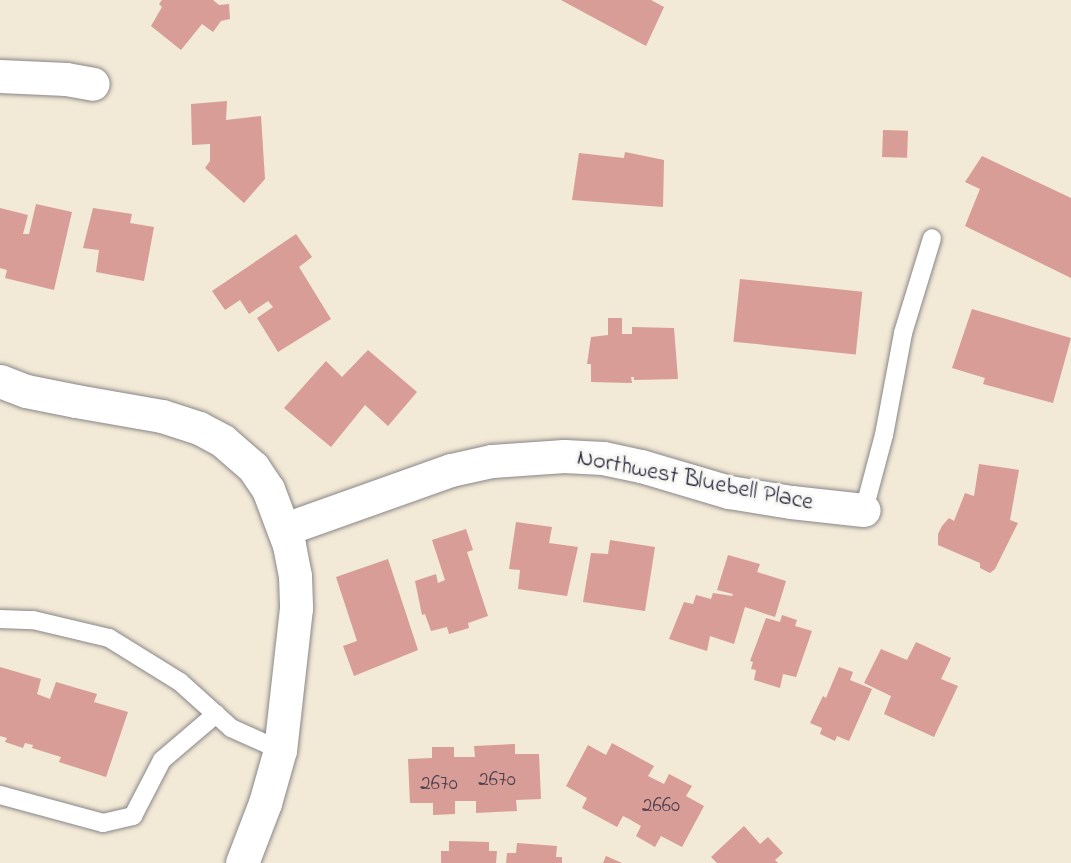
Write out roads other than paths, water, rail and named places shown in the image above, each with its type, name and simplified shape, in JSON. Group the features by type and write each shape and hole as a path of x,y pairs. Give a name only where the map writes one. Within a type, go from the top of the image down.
{"street":[{"path":"0,76 66,79 93,84"},
{"path":"0,381 76,401 162,416 199,428 223,441 253,467 268,489 285,529 295,576 296,608 280,750 265,803 242,863"},
{"name":"Northwest Bluebell Place","path":"285,529 452,470 492,461 564,456 603,458 641,466 729,492 864,510"}],"lane":[{"path":"864,510 884,435 903,333 932,238"},
{"path":"0,620 33,620 109,638 180,682 231,728 280,750"},
{"path":"0,795 103,823 133,816 162,760 216,714"}]}
